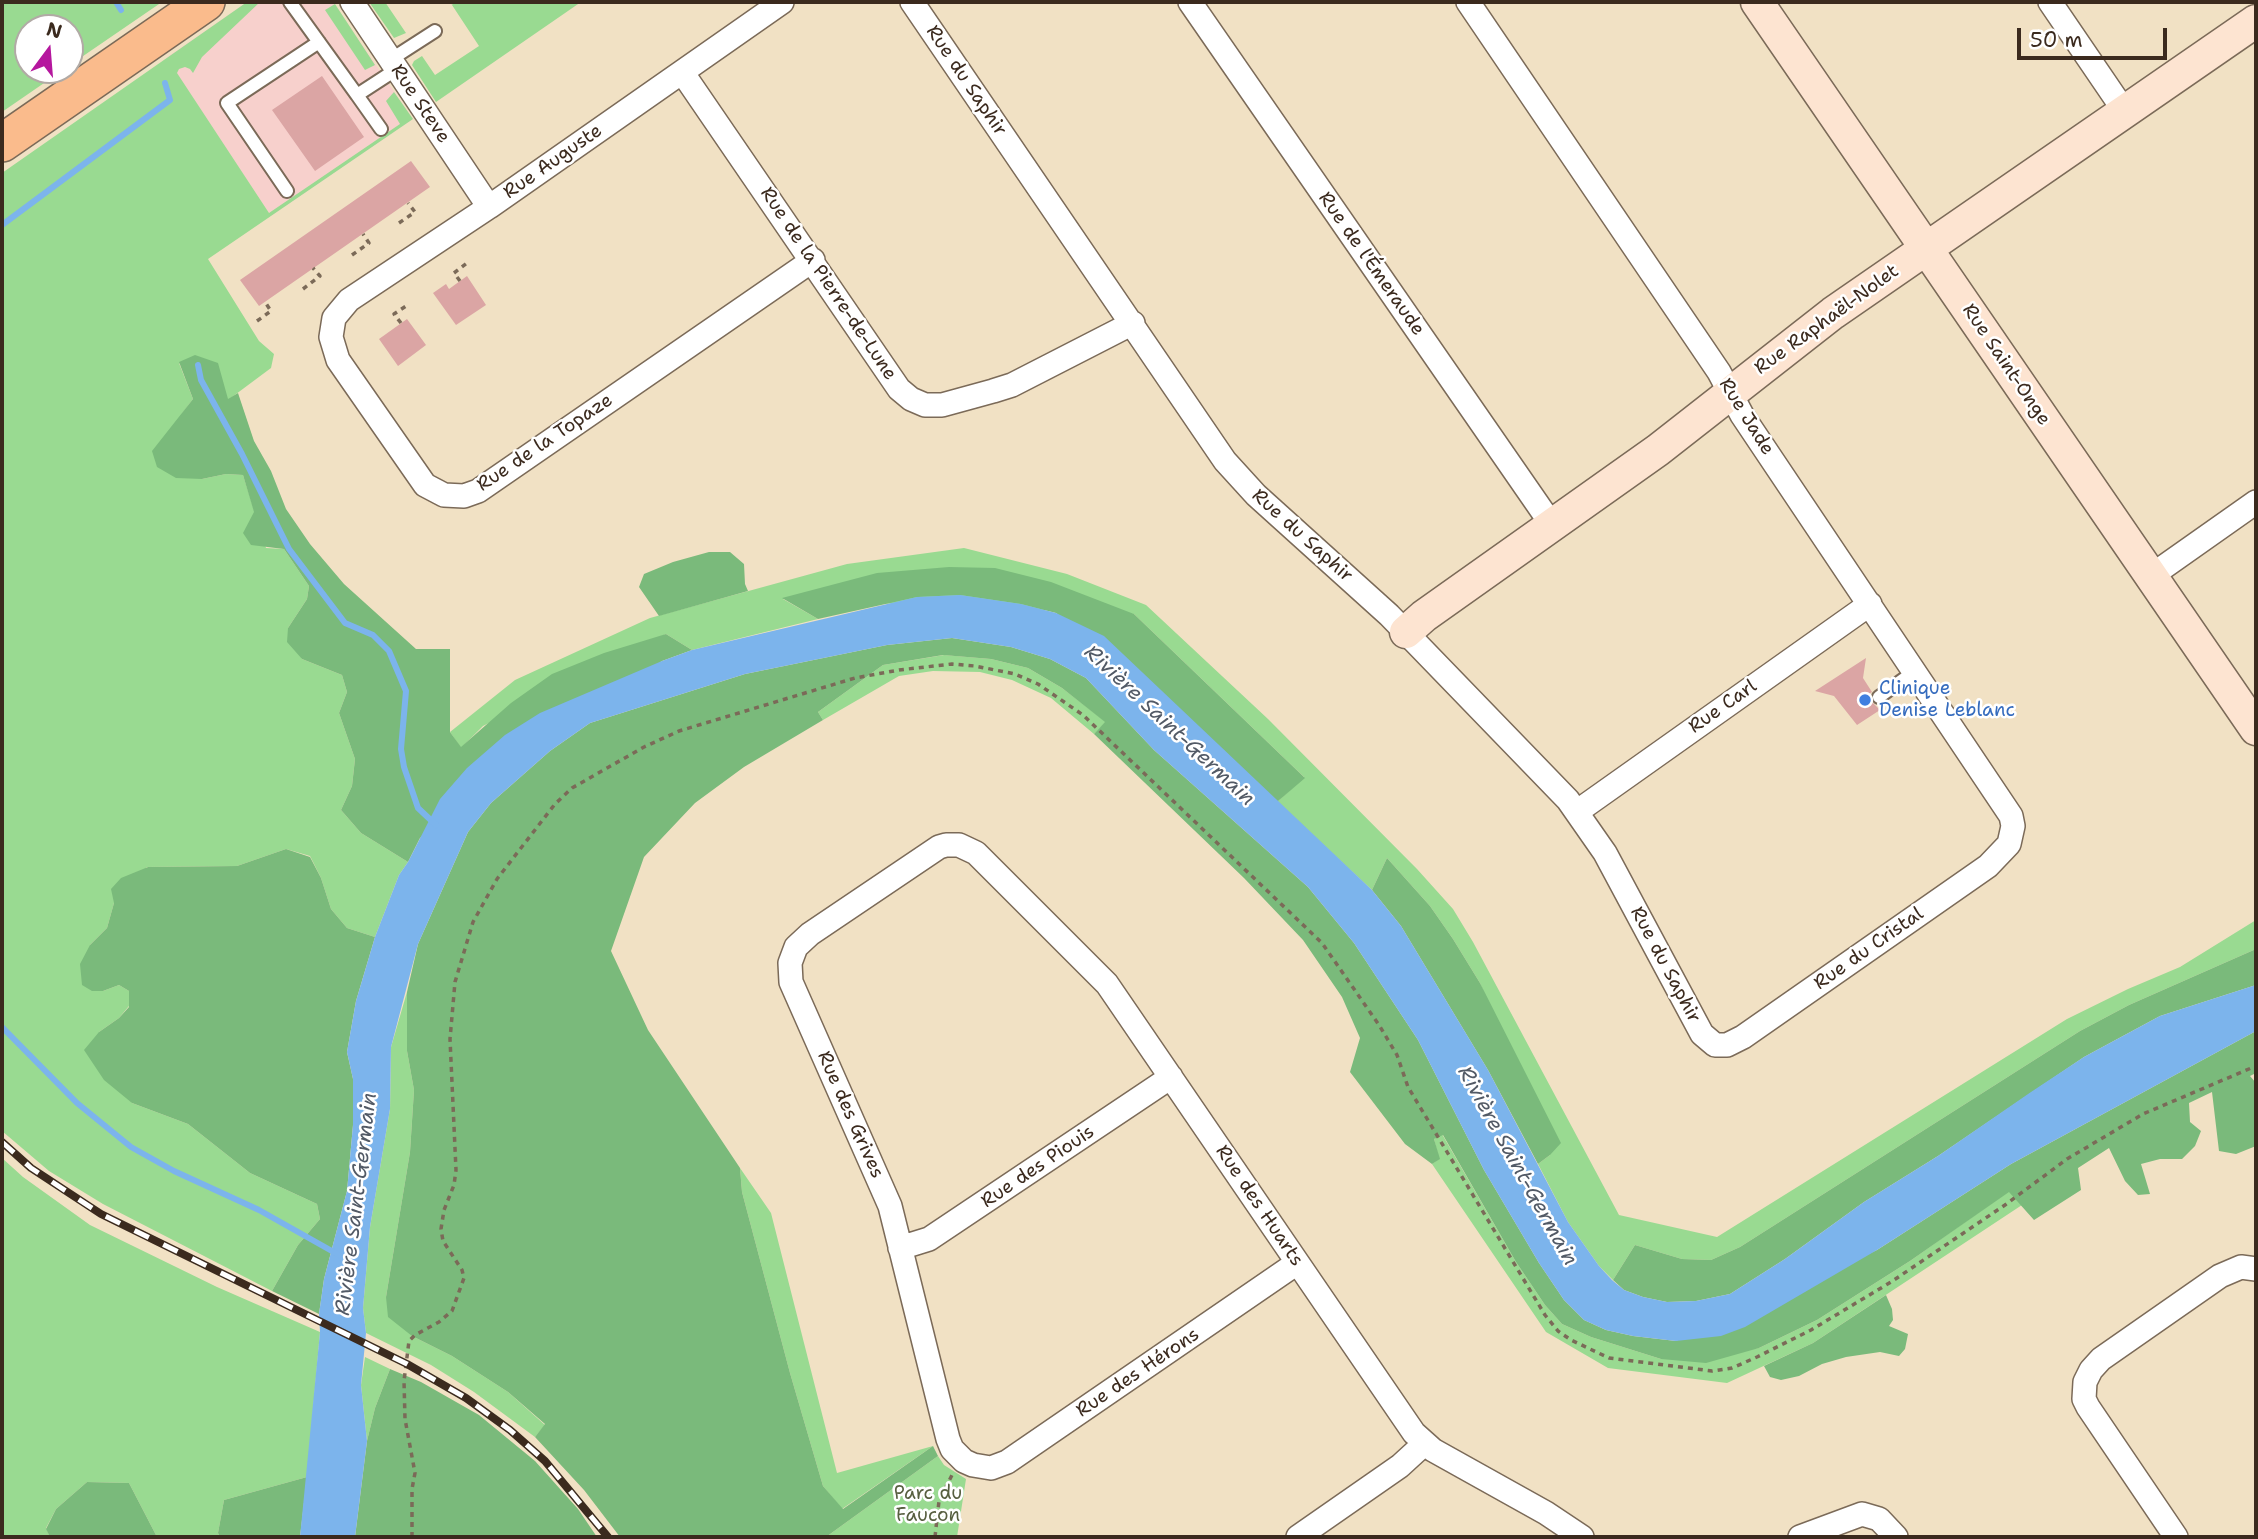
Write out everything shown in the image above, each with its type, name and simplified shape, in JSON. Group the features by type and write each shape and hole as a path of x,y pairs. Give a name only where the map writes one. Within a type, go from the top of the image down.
{"main road":[{"path":"2,143 206,2"}],"street":[{"name":"Rue Steve","path":"352,2 489,206"},
{"name":"Rue Auguste","path":"331,327 340,308 349,300 782,2"},
{"name":"Rue du Saphir","path":"912,2 1238,477 1406,632 1578,811 1605,853 1698,1028 1715,1045"},
{"name":"Rue de l'Émeraude","path":"1190,2 1552,525"},
{"name":"Rue Jade","path":"1468,2 1719,372 1742,415 2006,805 2014,826 2012,836"},
{"name":"Rue Saint-Onge","path":"1757,2 2256,729"},
{"path":"2050,2 2125,112"},
{"name":"Rue Raphaël-Nolet","path":"1406,632 1424,616 1658,450 1833,313 2256,21"},
{"name":"Rue de la Pierre-de-Lune","path":"682,72 900,389 911,399 925,405 942,405 1012,385 1133,323"},
{"name":"Rue de la Topaze","path":"331,327 332,348 338,360 425,485 444,495 464,496 478,491 813,260"},
{"path":"2151,576 2256,502"},
{"name":"Rue Carl","path":"1578,811 1870,604"},
{"name":"Rue du Cristal","path":"1715,1045 1727,1045 1743,1037 1988,866 2004,851 2012,836"},
{"name":"Rue des Grives","path":"959,845 946,845 930,852 810,934 796,947 790,963 791,982 890,1206 948,1439 952,1449 966,1461"},
{"name":"Rue des Huarts","path":"959,845 967,847 985,860 1099,974 1408,1426 1424,1444 1546,1513 1582,1537"},
{"name":"Rue des Piouis","path":"900,1248 929,1239 1171,1077"},
{"name":"Rue des Hérons","path":"966,1461 990,1468 1007,1462 1297,1263"},
{"path":"2176,1537 2088,1406 2084,1399 2085,1382 2101,1359 2226,1272 2241,1267 2256,1269"},
{"path":"1298,1537 1400,1466 1424,1444"},
{"path":"1800,1537 1862,1514 1880,1519 1896,1537"}],"lane":[{"path":"297,4 318,42 381,130"},
{"path":"357,95 435,31"},
{"path":"287,191 228,103 318,42"},
{"path":"1879,697 1915,671"}],"path":[{"path":"399,223 415,212 408,203"},
{"path":"352,255 369,243 363,234"},
{"path":"460,281 453,273 467,264"},
{"path":"303,289 320,276 313,268"},
{"path":"257,321 271,311 265,302"},
{"path":"401,323 394,314 409,304"},
{"path":"935,1537 939,1501 966,1461"}],"shaded area":[{"path":"247,2 333,2 413,119 271,216 166,58"}],"green space":[{"path":"2,2 162,2 84,55 84,14 14,14 14,84 43,84 2,112"},
{"path":"247,2 260,2 202,57 193,73 185,67 177,73 269,213 400,124 386,101 394,92 413,119 208,259 259,341 274,354 271,368 228,400 179,363 193,399 181,415 202,479 226,474 243,475 266,548 284,549 309,586 307,599 288,628 302,659 342,675 347,692 339,713 355,759 352,786 341,810 361,833 408,862 399,875 375,937 347,928 331,909 321,878 310,856 286,849 237,866 147,867 114,903 107,928 90,945 103,991 119,985 129,991 129,1006 119,1018 99,1032 132,1103 188,1124 250,1173 317,1204 320,1219 298,1245 272,1291 103,1204 49,1171 2,1131 2,173"},
{"path":"369,2 385,2 406,33 394,38"},
{"path":"454,2 581,2 436,102 412,65 414,61 422,56 435,75 479,46 452,5"},
{"path":"335,4 375,65 365,70 325,10"},
{"path":"195,355 218,363 228,399 238,393 254,441 271,471 286,509 310,544 344,584 416,649 450,649 450,732 461,747 511,703 552,674 604,653 666,634 692,650 662,661 420,838 408,862 361,833 341,810 352,786 355,759 339,713 347,692 342,675 302,659 287,642 288,628 307,599 309,586 284,549 251,545 243,533 254,512 243,475 226,474 202,479 176,478 157,467 152,451 193,399 179,362"},
{"path":"964,548 1067,574 1146,605 1268,719 1417,869 1453,909 1473,942 1619,1215 1717,1237 2067,1019 2180,967 2256,920 2256,949 2129,1005 2080,1031 1740,1247 1711,1260 1682,1259 1635,1245 1613,1280 1599,1266 1568,1222 1538,1164 1550,1155 1480,983 1430,906 1387,858 1372,890 1277,802 1304,777 1134,614 783,599 818,619 692,650 666,634 483,726 461,748 450,732 515,680 650,618 847,564"},
{"path":"709,552 730,552 744,564 748,591 659,616 639,587 644,574"},
{"path":"949,567 995,568 1051,582 1134,614 1305,778 1277,802 1221,748 1056,613 1021,604 960,595 917,597 818,619 782,598 877,573"},
{"path":"952,638 1011,647 1050,659 1086,678 1154,750 1308,887 1354,943 1418,1040 1484,1170 1539,1263 1564,1300 1584,1320 1606,1330 1676,1341 1877,1250 2011,1164 2256,1031 2256,1073 2250,1076 2256,1083 2256,1146 2236,1154 2219,1151 2212,1092 2189,1103 2190,1122 2201,1131 2195,1146 2182,1159 2160,1159 2141,1164 2150,1194 2138,1195 2125,1181 2109,1148 2078,1168 2081,1190 2034,1220 2009,1192 1910,1261 1817,1320 1759,1348 1706,1363 1661,1359 1591,1337 1562,1324 1545,1305 1516,1262 1443,1135 1434,1139 1440,1159 1432,1164 1405,1144 1350,1072 1360,1038 1342,997 1303,940 1244,878 1094,734 1105,722 1062,688 1028,668 991,659 943,655 883,665 818,712 823,720 744,767 695,803 644,857 611,951 648,1030 740,1168 742,1192 823,1486 843,1509 933,1446 938,1456 826,1537 620,1537 584,1490 535,1437 545,1424 508,1392 452,1356 412,1336 388,1317 386,1297 410,1152 414,1090 407,1051 407,992 418,944 468,832 491,803 550,751 590,723 745,674 887,645"},
{"path":"944,655 991,659 1028,668 1062,688 1106,722 1094,734 1051,698 1012,680 980,672 933,671 899,676 823,720 818,712 883,665"},
{"path":"286,849 310,857 321,878 331,909 347,928 375,937 356,1001 347,1052 353,1079 353,1125 347,1191 324,1279 319,1314 272,1291 298,1245 320,1219 317,1204 250,1173 188,1124 132,1103 104,1080 84,1050 99,1032 129,1007 129,991 119,985 103,991 92,991 82,985 80,964 90,945 107,928 114,903 111,889 121,878 148,867 237,866"},
{"path":"1387,858 1430,906 1480,983 1561,1143 1538,1164 1488,1070 1401,926 1372,890"},
{"path":"2256,949 2256,985 2160,1016 2084,1057 1730,1294 1696,1301 1667,1302 1624,1290 1613,1280 1635,1245 1682,1259 1711,1260 1740,1247 2080,1031 2129,1005"},
{"path":"407,992 407,1051 414,1090 410,1152 386,1297 412,1336 452,1356 508,1392 545,1425 535,1437 474,1392 431,1365 366,1333 363,1308 370,1227 390,1109 391,1047"},
{"path":"1442,1134 1516,1262 1545,1305 1562,1324 1591,1337 1661,1359 1759,1348 1817,1320 1910,1261 2009,1191 2022,1205 1813,1343 1727,1383 1608,1368 1546,1332 1432,1164 1439,1159 1434,1139"},
{"path":"2,1158 23,1177 90,1225 217,1287 320,1332 307,1477 224,1500 218,1533 220,1537 157,1537 129,1483 87,1482 56,1509 46,1528 50,1537 2,1537"},
{"path":"740,1168 771,1213 837,1473 933,1446 842,1509 823,1486 742,1192"},
{"path":"1886,1295 1892,1309 1893,1320 1889,1326 1908,1334 1905,1349 1899,1356 1880,1352 1846,1357 1822,1364 1799,1376 1781,1380 1770,1377 1764,1366 1813,1343"},
{"path":"365,1357 390,1369 375,1408 367,1441 361,1385"},
{"path":"390,1369 421,1382 479,1415 535,1461 578,1509 597,1537 355,1537 367,1441 375,1408"},
{"name":"Parc du Faucon","path":"938,1456 944,1465 966,1479 957,1537 826,1537"},
{"path":"307,1477 300,1537 220,1537 218,1533 224,1500"},
{"path":"87,1482 129,1483 157,1537 50,1537 46,1529 56,1509"}],"water":[{"name":"Rivière Saint-Germain","path":"960,595 1021,604 1056,613 1104,636 1372,890 1401,926 1488,1070 1568,1222 1612,1280 1624,1290 1643,1297 1667,1302 1696,1301 1730,1294 2084,1057 2160,1016 2256,985 2256,1031 2011,1164 1877,1250 1745,1327 1721,1336 1676,1341 1606,1330 1584,1320 1564,1300 1539,1263 1484,1170 1418,1040 1354,943 1308,887 1154,750 1086,678 1050,659 1011,647 952,638 887,645 745,674 590,723 550,751 491,803 468,832 418,944 391,1047 390,1109 370,1227 363,1308 366,1333 361,1385 367,1441 355,1537 300,1537 320,1332 319,1314 324,1279 347,1191 353,1125 353,1079 347,1052 356,1001 375,937 399,875 440,799 467,768 505,735 540,713 662,661 692,650 917,597"}],"building":[{"path":"322,76 364,137 315,171 272,110"},
{"path":"411,161 430,187 259,306 240,280"},
{"path":"467,276 486,305 456,325 433,293 446,284 449,289"},
{"path":"407,319 426,345 398,366 379,339"},
{"path":"1866,658 1863,678 1872,692 1869,694 1872,702 1880,710 1857,725 1834,696 1815,691"}],"waterway":[{"path":"116,2 121,10"},
{"path":"2,225 170,100 165,83"},
{"path":"198,365 201,380 242,454 289,549 345,623 373,635 389,651 406,691 401,749 404,767 418,808 436,825"},
{"name":"Rivière Saint-Germain","path":"2,1027 77,1103 131,1147 174,1171 259,1210 339,1255"}],"railway":[{"path":"2,1142 31,1168 101,1214 407,1364 466,1398 510,1430 545,1461 608,1537"}],"place":[{"name":"Clinique Denise Leblanc","path":"1865,700"}]}
